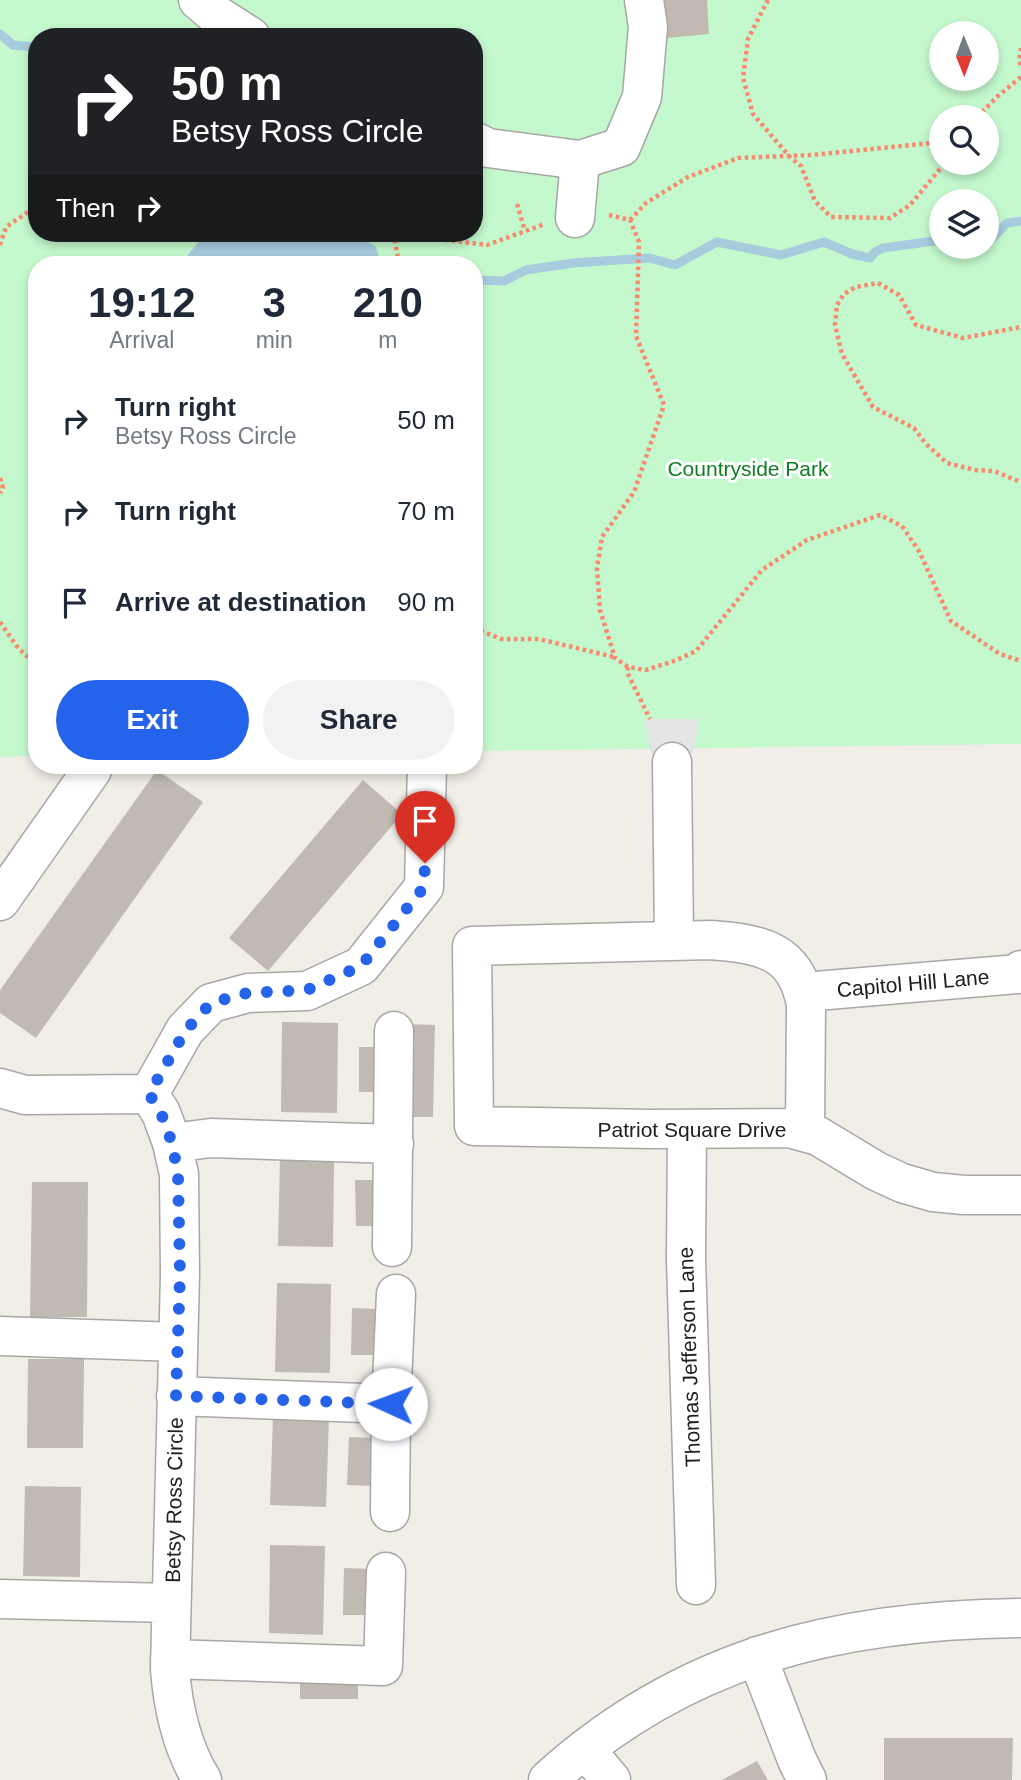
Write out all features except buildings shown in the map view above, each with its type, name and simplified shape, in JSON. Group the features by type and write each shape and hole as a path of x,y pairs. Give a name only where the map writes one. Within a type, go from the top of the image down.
{"street":[{"path":"198,0 237,28"},
{"path":"483,146 580,160 621,147 642,97 648,27 643,0"},
{"path":"575,218 580,160"},
{"path":"672,762 674,940 737,942 767,948 783,958 796,973 806,1005 805,1131"},
{"path":"0,901 89,774"},
{"path":"0,1088 25,1095 149,1094 186,1030 211,1003 247,993 307,990 361,966 424,887 427,774"},
{"name":"Patriot Square Drive","path":"674,940 472,946 474,1126 789,1128 805,1131 902,1183 933,1192 1021,1195"},
{"name":"Capitol Hill Lane","path":"804,992 1018,974 1021,970"},
{"path":"393,1247 394,1031"},
{"name":"Betsy Ross Circle","path":"149,1094 161,1113 172,1143 178,1174 178,1342 170,1659 173,1700 180,1733 202,1780"},
{"name":"Thomas Jefferson Lane","path":"687,1129 686,1259 696,1586"},
{"path":"172,1143 211,1138 394,1144"},
{"path":"390,1512 396,1294"},
{"path":"0,1336 178,1342"},
{"path":"176,1396 391,1404"},
{"path":"170,1659 383,1666 386,1572"},
{"path":"0,1599 171,1603"},
{"path":"548,1780 615,1727 668,1695 713,1672 757,1656 837,1635 906,1624 970,1618 1021,1618"},
{"path":"757,1656 807,1780"},
{"path":"585,1749 611,1780"}],"path":[{"path":"768,0 748,39 743,78 753,114 801,166 815,201 831,217 890,218 910,205 935,175"},
{"path":"1021,48 1021,66"},
{"path":"989,105 1021,77"},
{"path":"630,220 646,203 688,177 738,158 929,143"},
{"path":"517,204 525,231"},
{"path":"0,245 6,227 28,212"},
{"path":"463,242 487,245 553,222 603,213 630,220"},
{"path":"615,658 600,610 597,568 602,537 634,492 664,405 636,336 639,242 630,220"},
{"path":"1018,481 994,471 975,471 947,463 926,444 914,428 873,407 842,354 835,325 837,305 844,294 856,287 878,284 900,295 916,325 963,338 1021,327"},
{"path":"0,478 3,488 0,493"},
{"path":"483,632 501,639 539,639 615,658 628,667 646,670 696,651 762,570 807,540 880,515 902,526 919,551 951,621 1000,654 1021,661"},
{"path":"0,622 18,648 28,657"},
{"path":"628,667 627,672 650,719"}],"green space":[{"name":"Countryside Park","path":"0,0 1021,0 1021,744 483,751 483,256 28,256 28,756 0,757"}],"shaded area":[{"path":"644,719 699,719 693,753 651,753"}],"water":[{"path":"199,242 368,242 376,247 379,256 187,256"}],"waterway":[{"path":"0,34 13,45 28,46"},
{"path":"999,231 1007,223 1021,221"},
{"path":"483,280 504,281 526,270 573,263 649,258 675,265 717,242 781,255 824,242 852,254 870,258 883,248 929,242"}],"route":[{"path":"391,1404 176,1396 180,1275 178,1174 172,1143 161,1113 149,1094 186,1030 211,1003 247,993 307,990 361,966 424,887 425,863"}]}
